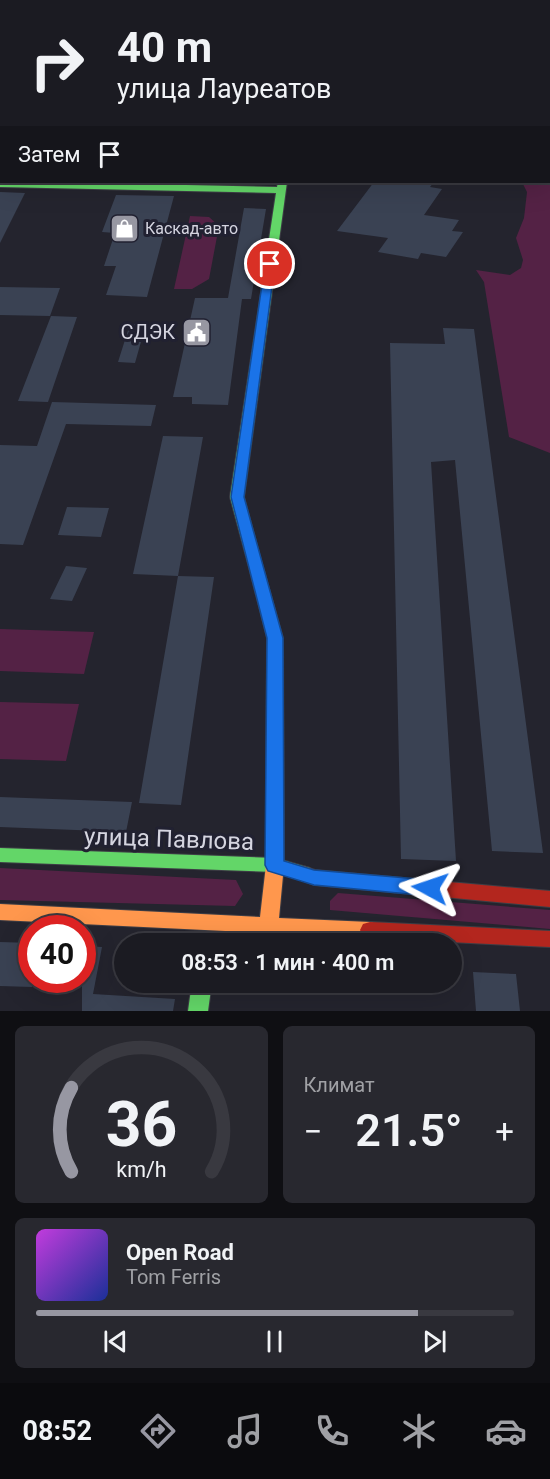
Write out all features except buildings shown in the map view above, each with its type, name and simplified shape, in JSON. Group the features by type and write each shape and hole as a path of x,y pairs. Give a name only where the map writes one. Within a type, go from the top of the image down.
{"street":[{"path":"0,184 281,186 237,497 275,638 275,865 269,923"},
{"name":"улица Павлова","path":"0,855 275,865 314,877 550,899"},
{"path":"0,912 269,923 550,939"},
{"path":"250,933 269,923"},
{"path":"198,1011 200,993"}],"shaded area":[{"path":"130,183 241,183 261,184"},
{"path":"522,183 550,183 550,453 509,437 484,282 476,270 510,275 521,268 523,260 516,238 524,218 527,192"},
{"path":"190,216 209,217 219,226 209,279 192,289 174,289"},
{"path":"0,629 94,632 84,674 0,671"},
{"path":"0,702 79,704 66,761 0,759"},
{"path":"0,868 236,880 243,894 235,906 0,900"},
{"path":"338,893 550,910 550,929 330,910 330,901"}],"traffic: fast":[{"path":"254,560 237,497 282,183"},
{"path":"0,184 280,190"},
{"path":"0,855 275,865 303,873"},
{"path":"198,1011 200,993"}],"traffic: slow":[{"path":"254,560 275,638 275,865 269,923"},
{"path":"0,912 370,930"}],"traffic: jam":[{"path":"303,873 314,877 550,899"},
{"path":"370,930 550,939"}],"place":[{"name":"Каскад-авто","path":"124,228"},
{"name":"СДЭК","path":"196,332"}],"route":[{"path":"270,264 237,497 275,638 275,865 314,877 430,888"}]}
